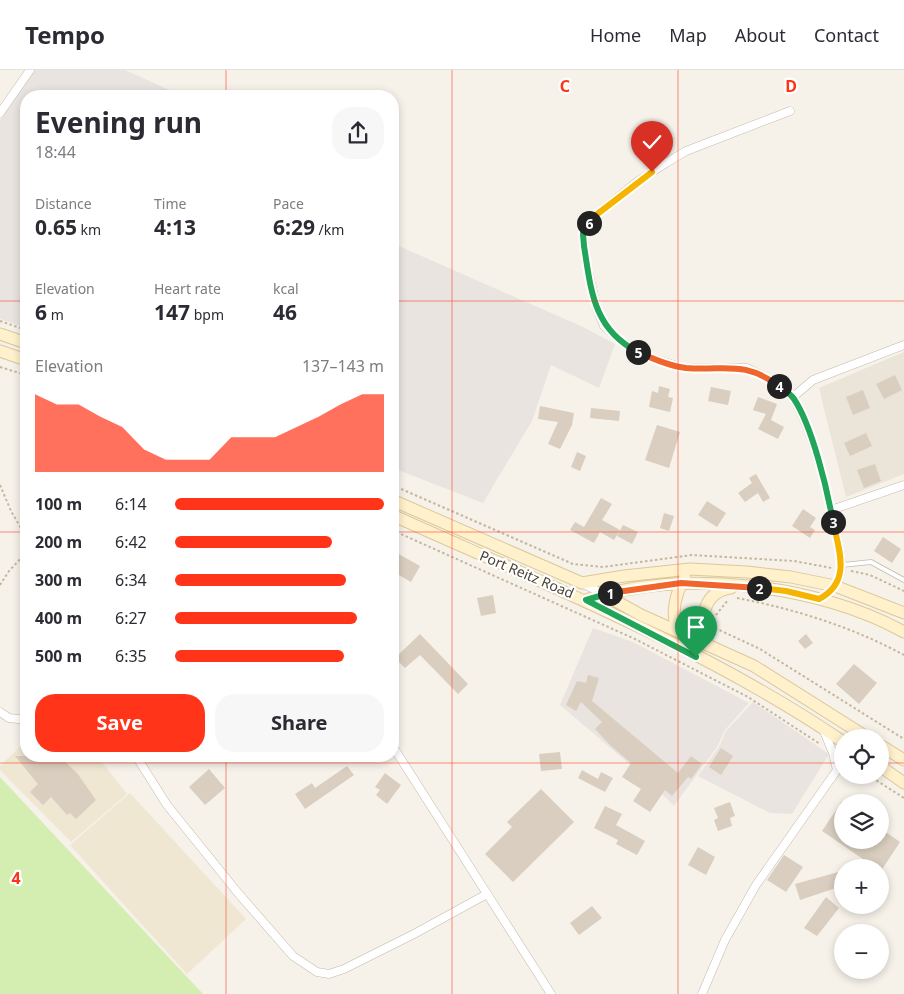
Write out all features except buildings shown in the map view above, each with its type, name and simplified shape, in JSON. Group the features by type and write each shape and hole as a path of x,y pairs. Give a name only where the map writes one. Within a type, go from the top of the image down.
{"main road":[{"path":"0,334 20,341"},
{"path":"0,352 20,358"},
{"path":"399,503 582,583 624,576 690,569 791,577 835,586 904,613"},
{"name":"Port Reitz Road","path":"399,518 586,600 752,686 834,735"},
{"path":"677,631 674,618 675,602 681,583 690,569"},
{"path":"586,600 603,594 681,583 742,586 786,591 819,599 885,622 904,632"},
{"path":"707,645 703,631 703,616 708,602 723,589 742,586"},
{"name":"Port Reitz Road","path":"603,594 641,615 754,666 854,729"},
{"path":"889,751 904,760"},
{"path":"889,772 904,782"}],"street":[{"path":"0,113 30,70"},
{"path":"790,111 686,151 666,162 638,181 596,215 583,234 586,262 597,309 604,326 622,342 648,357 684,368 747,368 773,381 793,397 812,438 831,510 841,567 835,586 830,594 819,599"},
{"path":"793,397 813,380 904,346"},
{"path":"831,510 904,485"},
{"name":"Port Reitz Road","path":"582,583 603,594"},
{"path":"0,712 8,718 20,719"},
{"path":"702,994 725,940 756,885 837,770 833,753 822,727"},
{"path":"399,756 552,994"},
{"path":"140,762 167,805 238,893 293,956 317,972 329,974 344,969 386,949 487,894"}],"lane":[{"path":"841,567 871,562 904,580"}],"path":[{"path":"0,321 20,328"},
{"path":"0,367 20,373"},
{"path":"0,485 20,527"},
{"path":"399,488 573,564 603,567 692,554 794,561 841,567 870,575 904,592"},
{"path":"399,533 635,639 748,697 833,753"},
{"path":"0,584 20,559"},
{"path":"904,655 875,640 815,617 772,604 731,596 716,612 713,628 760,649 904,739"},
{"path":"882,784 904,798"}],"shaded area":[{"path":"34,70 125,70 170,90 20,90"},
{"path":"20,91 20,326 0,319 0,120"},
{"path":"399,246 583,327 615,344 599,388 551,365 532,421 483,503 399,470"},
{"path":"904,352 904,474 846,497 819,388"},
{"path":"593,628 633,642 749,703 725,730 717,747 674,806 647,779 560,705"},
{"path":"753,702 829,754 792,814 770,813 698,776 719,747 726,731"},
{"path":"20,747 20,762 102,762 127,794 71,842 0,770 0,766"},
{"path":"130,793 246,919 187,974 70,845"}],"green space":[{"path":"0,777 186,976 203,994 0,994"}],"route":[{"path":"652,172 596,215 583,234 586,262 597,309 604,326 634,350 663,363 684,368 747,368 773,381 793,397 802,412 812,438 830,505 842,565 840,575 830,594 819,599 786,591 742,586 681,583 603,594 586,600 696,657"}]}
